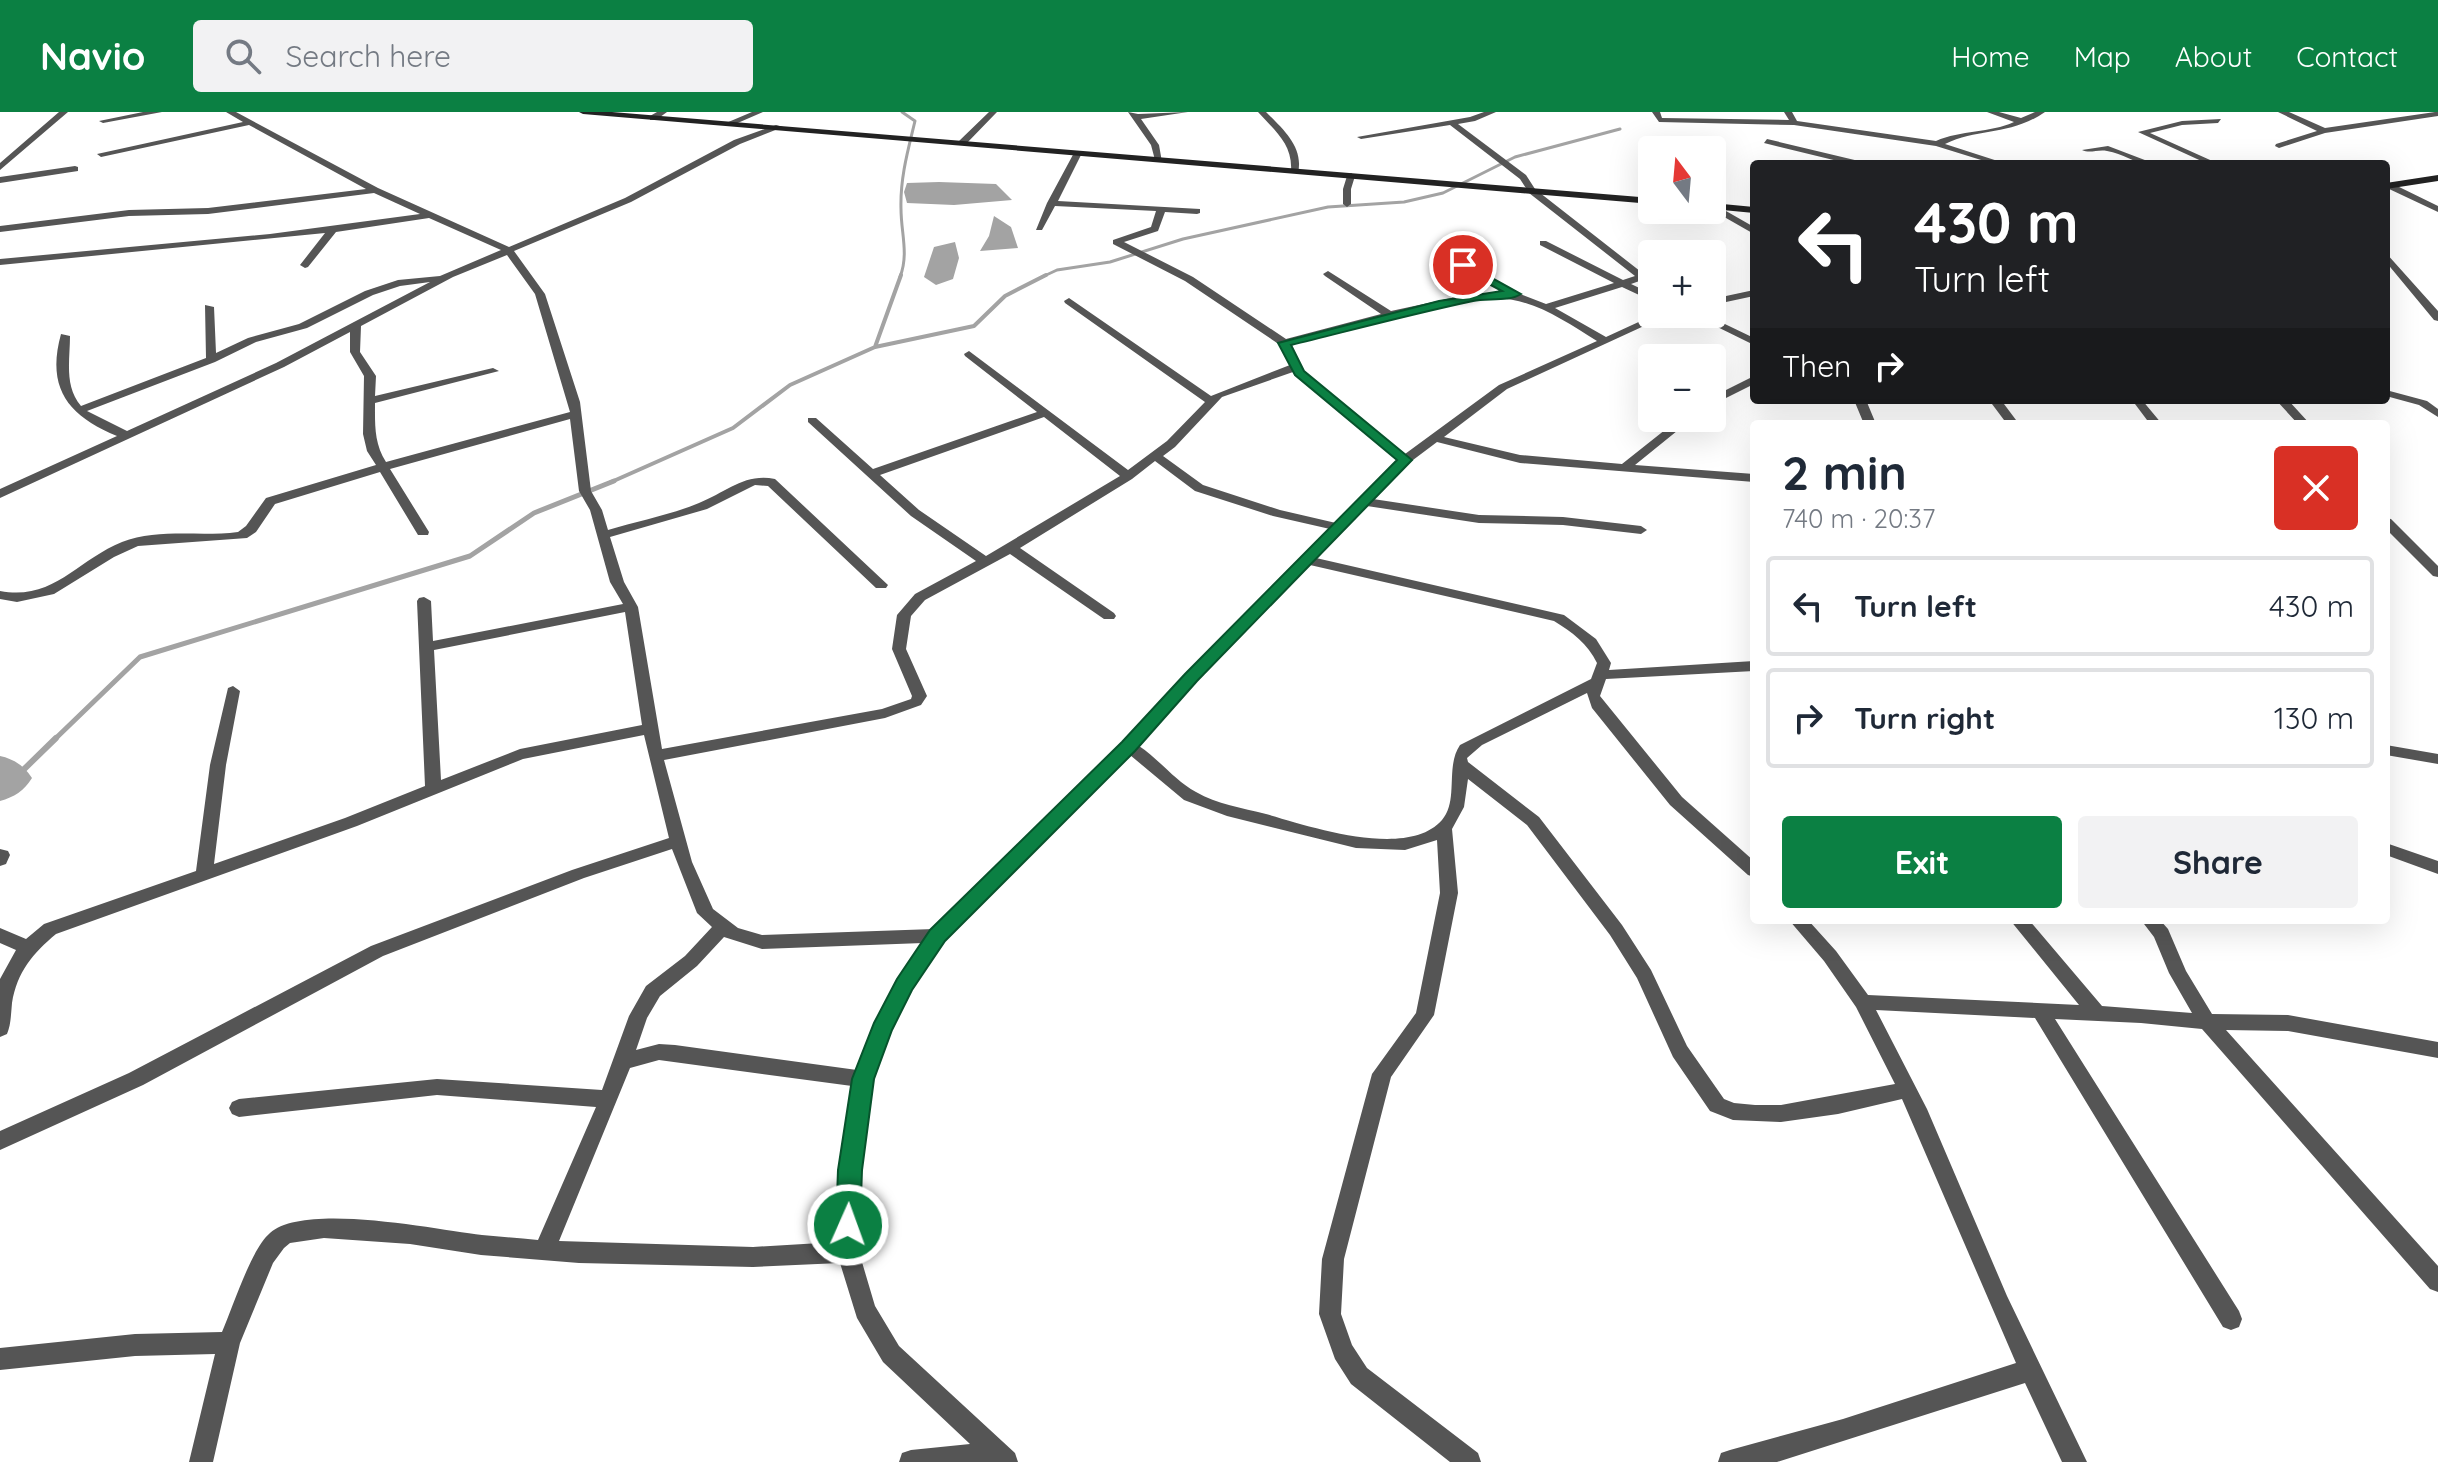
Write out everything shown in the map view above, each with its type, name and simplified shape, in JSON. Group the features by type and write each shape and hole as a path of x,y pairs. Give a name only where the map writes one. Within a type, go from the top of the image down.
{"main road":[{"path":"583,112 1638,200"},
{"path":"2390,186 2438,178"},
{"path":"1726,207 1750,210"}],"street":[{"path":"2,162 64,112"},
{"path":"103,121 158,112"},
{"path":"230,112 375,190 508,250 540,294 576,414 587,494 596,510 617,582 631,607 655,756 695,892 706,913 732,933 762,942 938,936"},
{"path":"653,118 663,112"},
{"path":"730,123 759,112"},
{"path":"962,143 993,112"},
{"path":"1134,114 1184,112"},
{"path":"1262,112 1295,150 1295,171"},
{"path":"1361,137 1492,112"},
{"path":"1656,112 1659,120 1794,123 1937,144 1989,160"},
{"path":"1788,112 1794,123"},
{"path":"1991,112 2021,121"},
{"path":"1937,144 1955,136 1997,130 2041,112"},
{"path":"2282,112 2324,131"},
{"path":"2279,146 2324,131 2437,113"},
{"path":"1134,114 1155,145 1159,160"},
{"path":"2206,160 2142,132 2182,123 2218,121"},
{"path":"1451,122 1523,177 1532,191 1557,212 1642,277 1543,308"},
{"path":"101,154 249,123"},
{"path":"0,494 280,365 450,275 628,200 737,142 779,127"},
{"path":"1767,141 1844,160"},
{"path":"2086,150 2108,148 2137,160"},
{"path":"1039,228 1078,153"},
{"path":"1963,160 1972,155"},
{"path":"0,180 75,169"},
{"path":"1347,204 1351,176"},
{"path":"2390,187 2438,209"},
{"path":"0,229 129,213 247,207 375,190"},
{"path":"1051,203 1197,211"},
{"path":"1161,209 1155,229 1116,242 1189,279 1284,343 1295,367 1405,460"},
{"path":"1726,214 1750,229"},
{"path":"0,262 332,231 430,215"},
{"path":"305,265 332,231"},
{"path":"1543,243 1638,292"},
{"path":"1439,253 1511,290 1514,295"},
{"path":"2390,261 2438,318"},
{"path":"1328,274 1392,316"},
{"path":"80,410 211,360 252,340 314,322 369,293 398,283 450,275"},
{"path":"1726,299 1750,294"},
{"path":"1284,343 1484,295 1514,295 1604,340"},
{"path":"1069,301 1210,400"},
{"path":"209,307 211,360"},
{"path":"356,323 355,352 370,376 369,434 381,467 423,532"},
{"path":"1001,1458 891,1354 865,1310 848,1252 850,1170 863,1079 881,1029 905,984 938,936 1129,747 1191,678 1405,460 1503,387 1638,326"},
{"path":"1725,328 1750,340"},
{"path":"65,336 65,389 80,410 99,423 129,436"},
{"path":"969,354 1128,476"},
{"path":"655,756 885,713 916,702 920,696 899,649 904,615 920,597 1011,548 1157,457 1210,400 1295,367"},
{"path":"368,401 493,371"},
{"path":"1726,394 1750,381"},
{"path":"2390,394 2414,399 2438,414"},
{"path":"2139,404 2153,420"},
{"path":"2286,404 2300,420"},
{"path":"870,474 1046,413"},
{"path":"0,595 23,599 48,593 134,543 242,535 251,529 270,501 576,414"},
{"path":"812,420 915,513 986,562"},
{"path":"1625,467 1669,432"},
{"path":"1434,438 1520,459 1750,478"},
{"path":"1157,457 1199,488 1277,513 1339,527"},
{"path":"604,535 703,506 745,484 762,480 771,482 881,585"},
{"path":"1365,502 1479,519 1563,521 1641,530"},
{"path":"2390,526 2438,573"},
{"path":"1011,548 1109,616"},
{"path":"1307,560 1559,618 1591,641 1604,663 1593,696 1597,705 1676,801 1750,867"},
{"path":"424,601 433,789"},
{"path":"427,647 631,607"},
{"path":"1129,747 1153,762 1172,784 1211,805 1322,835 1368,843 1397,844 1415,841 1444,828 1455,815 1462,752 1477,741 1597,679 1750,666"},
{"path":"204,873 218,765 233,691"},
{"path":"0,1029 2,1001 11,971 26,947 50,929 81,915 351,822 520,754 651,728"},
{"path":"2390,751 2438,759"},
{"path":"1461,765 1533,821 1598,905 1645,975 1680,1051 1717,1105 1725,1111 1744,1114 1805,1111 1907,1090"},
{"path":"1444,828 1449,893 1425,1015 1382,1074 1333,1259 1330,1314 1343,1351 1359,1376 1469,1462"},
{"path":"0,1141 136,1079 377,951 578,874 679,841"},
{"path":"2390,850 2438,868"},
{"path":"1802,924 1830,956 1863,1002 1907,1090 2029,1370 2075,1462"},
{"path":"2022,924 2097,1013"},
{"path":"2153,924 2162,934 2178,973 2207,1022 2438,1282"},
{"path":"544,1250 609,1099 638,1016 653,991 691,961 723,926"},
{"path":"0,935 26,947"},
{"path":"1863,1002 2097,1013 2207,1022 2288,1023 2438,1050"},
{"path":"2040,1010 2198,1260 2231,1319"},
{"path":"622,1062 659,1052 675,1053 863,1079"},
{"path":"239,1108 437,1087 609,1099"},
{"path":"201,1462 229,1343 265,1257 276,1241 300,1230 324,1228 410,1234 481,1245 544,1250 753,1257 848,1252"},
{"path":"0,1359 135,1345 229,1343"},
{"path":"1730,1462 1805,1445 1877,1418 2029,1370"},
{"path":"911,1462 1001,1458"}],"shaded area":[{"path":"907,183 996,184 1012,200 954,205 907,203 904,192"},
{"path":"994,216 1011,227 1018,248 980,251 989,236"},
{"path":"955,242 959,258 953,279 936,285 924,277 934,247"}],"waterway":[{"path":"900,277 904,252 902,186 915,121 902,112"},
{"path":"1043,276 1057,270 1110,262 1183,239 1328,207 1404,202 1443,193 1515,157 1620,129"},
{"path":"875,347 901,275"},
{"path":"875,347 974,326 1005,296 1043,276"},
{"path":"609,483 733,428 790,385 875,347"},
{"path":"609,483 614,481"},
{"path":"54,740 140,657 470,556 534,513 609,483"},
{"path":"15,778 56,738"},
{"path":"0,767 15,778 0,789"}],"route":[{"path":"848,1225 850,1170 863,1079 881,1029 905,984 938,936 1129,747 1191,678 1405,460 1299,373 1284,343 1484,295 1515,294 1463,265"}]}
